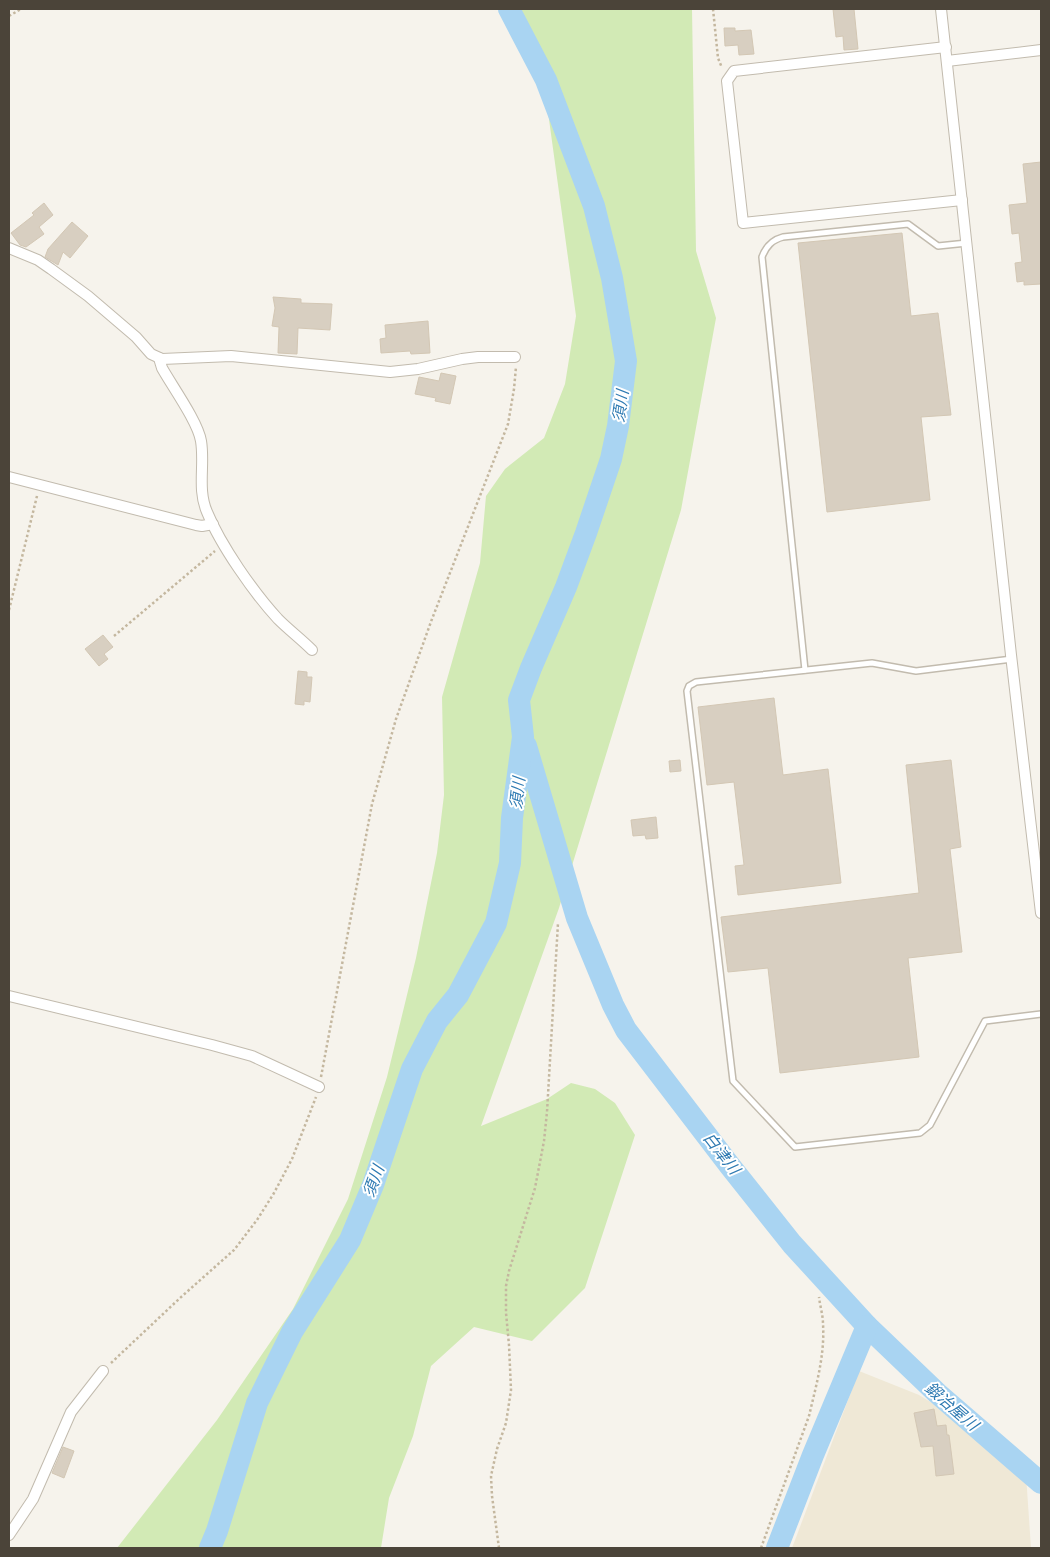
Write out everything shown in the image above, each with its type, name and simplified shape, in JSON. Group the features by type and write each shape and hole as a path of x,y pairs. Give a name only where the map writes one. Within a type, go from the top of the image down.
{"street":[{"path":"941,9 1041,913"},
{"path":"946,47 734,71 727,81 743,223 962,200"},
{"path":"947,60 1041,50"},
{"path":"9,248 38,260 88,296 136,338 151,354 168,360 231,356 390,372 418,369 478,357 515,357"},
{"path":"159,358 162,368 200,435 202,495 206,512 224,544 267,606 280,621 312,650"},
{"path":"9,477 196,525 213,524"},
{"path":"9,996 252,1056 319,1087"},
{"path":"9,1535 33,1499 71,1412 103,1371"}],"lane":[{"path":"804,670 762,257 764,249 776,239 783,237 908,224 938,246 967,243"},
{"path":"1012,659 916,670 872,663 696,682 689,686 687,691 732,1081 795,1147 916,1134 926,1129 930,1125 984,1021 1041,1014"}],"path":[{"path":"9,16 22,9"},
{"path":"714,9 718,58 721,68 731,75"},
{"path":"103,1371 234,1250 257,1220 292,1159 319,1087 372,804 396,719 508,424 514,388 515,357"},
{"path":"9,610 40,485"},
{"path":"114,636 224,544"},
{"path":"499,1548 492,1496 492,1476 497,1449 506,1423 511,1390 506,1286 531,1202 544,1141 558,923"},
{"path":"761,1548 809,1416 813,1399 823,1338 823,1322 819,1297"}],"shaded area":[{"path":"859,1371 919,1395 1025,1460 1031,1548 792,1548"}],"green space":[{"path":"509,9 692,9 696,251 716,318 681,510 559,908 481,1126 547,1099 571,1083 595,1089 615,1103 635,1135 585,1288 532,1341 474,1327 431,1366 413,1436 389,1498 381,1548 117,1548 217,1420 293,1309 348,1199 387,1077 416,958 437,853 444,795 442,697 480,563 486,496 505,469 544,438 565,384 576,316 544,83"}],"building":[{"path":"833,9 854,9 858,49 844,50 843,36 836,37"},
{"path":"724,28 735,28 735,31 751,30 754,54 739,55 738,45 725,46"},
{"path":"1041,162 1041,284 1024,285 1024,281 1017,282 1015,263 1022,262 1019,233 1012,234 1009,205 1027,203 1023,164"},
{"path":"44,203 53,215 39,227 44,234 26,247 20,245 11,233 34,215 32,213"},
{"path":"72,222 88,236 70,258 63,252 58,265 45,257 48,249"},
{"path":"902,233 911,316 938,313 951,415 921,417 930,500 827,512 798,243"},
{"path":"273,297 301,299 301,303 332,304 330,330 298,328 297,354 278,353 279,327 272,326 275,308"},
{"path":"428,321 430,353 411,354 410,351 381,353 380,339 386,338 385,325"},
{"path":"441,373 456,376 450,404 435,401 436,398 415,394 419,377 439,381"},
{"path":"103,635 113,647 104,654 108,659 99,666 85,649"},
{"path":"298,671 307,672 307,677 312,677 310,702 304,701 304,705 295,704"},
{"path":"774,698 783,775 828,769 841,883 738,895 735,866 744,865 734,782 707,785 698,707"},
{"path":"680,760 681,771 670,772 669,761"},
{"path":"951,760 961,847 950,849 962,952 908,958 919,1057 780,1073 768,968 728,972 721,917 919,893 906,765"},
{"path":"656,817 658,838 646,839 645,835 633,836 631,820"},
{"path":"934,1409 937,1426 946,1425 954,1474 936,1476 933,1446 921,1447 914,1413"},
{"path":"63,1447 74,1451 64,1478 52,1473"}],"waterway":[{"name":"須川","path":"210,1548 257,1403 292,1332 350,1240 373,1185 412,1069 437,1021 458,995 496,923 510,863 512,818 523,737 519,700 566,587 586,533 611,459 618,426 626,361 612,278 594,206 546,80 509,9"},
{"name":"白津川","path":"526,746 577,918 613,1005 626,1030 792,1244 867,1326 937,1393 1041,1483"},
{"name":"白津川","path":"777,1548 813,1455 867,1326"}],"water label":[{"name":"鍛冶屋川","path":"952,1406"}]}
